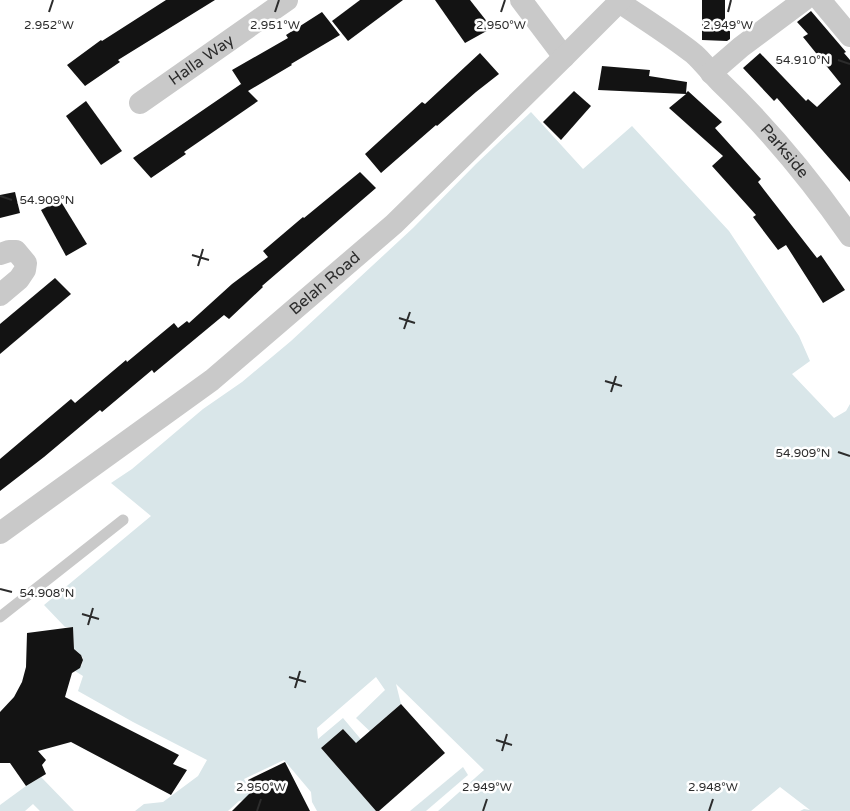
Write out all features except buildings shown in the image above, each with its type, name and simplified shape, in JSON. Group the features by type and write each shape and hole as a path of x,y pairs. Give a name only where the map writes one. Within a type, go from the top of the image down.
{"street":[{"name":"Halla Way","path":"140,103 287,0"},
{"path":"521,0 564,57"},
{"path":"711,73 741,47 804,0"},
{"path":"820,0 850,36"},
{"name":"Belah Road","path":"0,533 212,380 394,224 620,1"},
{"name":"Parkside","path":"620,1 695,56 787,153 824,199 850,236"},
{"path":"0,254 16,251 26,263 25,270 19,279 0,294"}],"lane":[{"path":"0,618 123,520"}],"shaded area":[{"path":"531,112 583,169 632,126 729,231 799,336 810,361 792,374 834,418 846,411 850,404 850,811 800,811 804,809 810,810 780,787 751,811 438,811 484,770 396,684 401,704 372,729 383,740 366,754 343,729 321,748 376,811 317,811 312,802 311,792 284,760 244,779 262,811 255,811 245,800 239,801 228,811 135,811 144,804 163,802 198,776 207,760 78,691 83,676 75,671 82,665 83,658 74,649 73,627 65,627 44,605 151,516 111,483 132,469 203,409 242,382 291,341 413,228","holes":["376,677 385,690 356,718 378,739 369,749 343,718 318,739 317,728"]},
{"path":"463,767 468,775 426,811 410,811"},
{"path":"41,777 74,811 40,811 33,804 25,811 0,811 0,805"}]}
